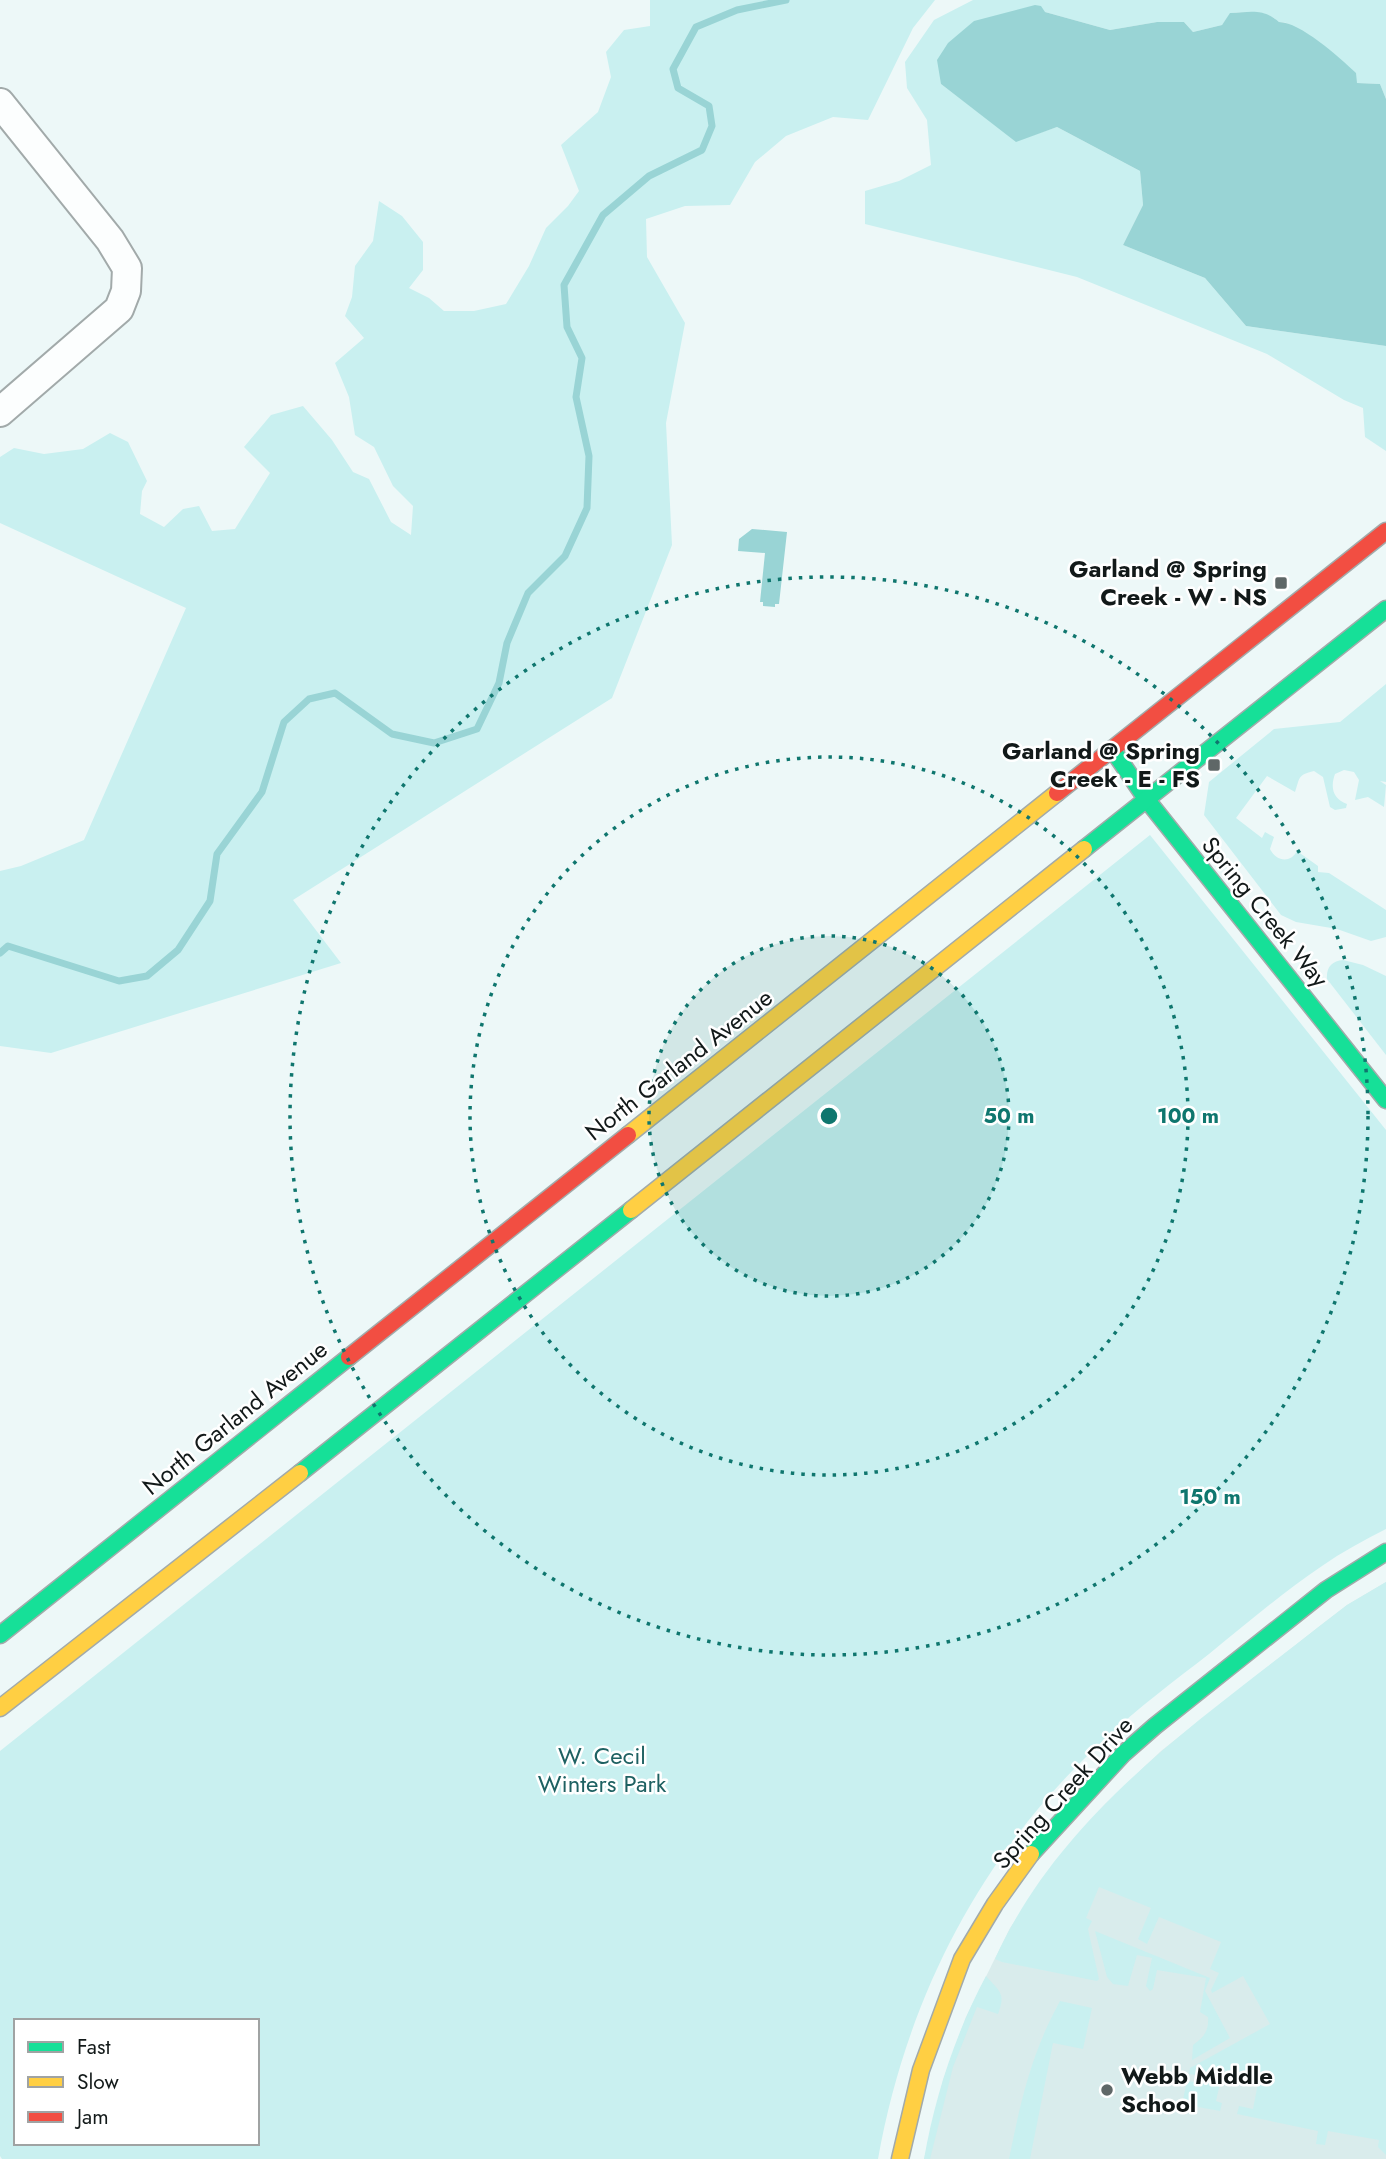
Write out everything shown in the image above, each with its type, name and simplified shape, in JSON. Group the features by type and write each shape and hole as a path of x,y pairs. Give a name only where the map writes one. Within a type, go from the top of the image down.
{"main road":[{"name":"North Garland Avenue","path":"0,1635 1386,531"},
{"path":"0,1708 201,1552 1386,609"},
{"name":"Spring Creek Way","path":"1112,749 1147,800 1386,1100"},
{"name":"Spring Creek Drive","path":"900,2159 910,2106 921,2070 962,1959 1027,1858 1123,1754 1155,1726 1326,1590 1386,1552"}],"street":[{"path":"0,103 110,240 127,268 126,291 119,309 0,412"}],"shaded area":[{"path":"1035,5 1041,6 1045,12 1110,30 1157,22 1184,22 1193,32 1222,25 1230,13 1262,13 1298,28 1319,42 1356,73 1357,83 1380,84 1386,99 1386,346 1246,326 1205,278 1123,245 1143,205 1140,171 1057,127 1016,142 941,84 937,60 948,43 974,21"},
{"path":"752,529 787,532 779,604 775,604 775,607 763,606 763,602 760,602 765,553 738,551 739,539"},
{"path":"1386,1582 1386,2159 924,2159 943,2080 966,2017 1010,1928 1059,1857 1105,1804 1161,1751 1347,1605"}],"green space":[{"path":"650,0 935,0 913,28 868,120 833,117 786,136 755,162 730,205 685,206 646,219 647,257 685,323 666,423 672,545 612,698 293,900 341,963 51,1053 0,1046 0,871 21,866 84,840 186,608 0,523 0,457 14,448 44,454 83,449 110,433 128,442 147,481 142,491 140,514 164,527 183,509 199,506 212,531 235,529 270,473 244,447 271,415 303,406 332,440 353,472 369,479 391,522 411,535 413,506 393,486 374,447 355,435 349,397 335,363 364,338 345,316 352,297 355,266 373,241 379,201 402,216 423,242 423,270 409,288 429,298 444,311 474,311 506,304 529,266 546,228 579,191 561,145 598,112 611,77 606,52 624,30 650,26"},
{"path":"973,0 1386,0 1386,99 1380,84 1357,83 1331,52 1316,40 1288,23 1279,22 1262,13 1251,12 1231,13 1222,25 1193,32 1184,22 1157,22 1110,30 1045,12 941,84 1016,141 1057,127 1140,171 1143,205 1123,245 1205,278 1246,326 1386,346 1386,451 1365,437 1363,408 1344,400 1267,354 1077,277 865,224 865,191 899,181 931,165 927,120 907,88 905,62 934,20"},
{"path":"1386,684 1386,782 1380,781 1386,785 1384,807 1368,797 1355,800 1359,780 1354,772 1344,770 1335,774 1333,788 1336,796 1347,804 1346,808 1335,810 1330,807 1323,777 1314,771 1302,776 1295,792 1267,776 1236,818 1262,838 1265,832 1274,837 1270,849 1279,858 1291,858 1297,851 1318,866 1318,872 1329,873 1386,910 1386,937 1371,941 1337,929 1296,922 1281,915 1204,815 1209,782 1274,729 1340,722"},
{"name":"W. Cecil Winters Park","path":"1150,835 1386,1130 1386,1529 1307,1576 1143,1705 1062,1782 1023,1828 987,1877 930,1984 891,2099 878,2159 2,2159 0,1751"},
{"path":"1343,960 1363,965 1386,976 1386,1055 1327,979 1330,965"},
{"path":"1386,1582 1386,2155 1378,2147 1379,2140 1328,2131 1325,2145 1316,2144 1318,2131 1237,2114 1239,2106 1253,2109 1259,2078 1223,2070 1216,2101 1222,2103 1220,2111 1182,2104 1187,2081 1208,2084 1210,2077 1189,2074 1190,2068 1270,2024 1243,1976 1212,1993 1219,1973 1210,1969 1221,1942 1159,1917 1147,1944 1138,1939 1151,1908 1099,1887 1086,1918 1092,1921 1088,1929 1099,1979 1097,1981 995,1959 1023,1907 1057,1859 1095,1814 1137,1773 1228,1697 1347,1605"},
{"path":"1095,1931 1210,1978 1205,1991 1230,2038 1192,2060 1193,2045 1203,2036 1208,2026 1208,2017 1200,2012 1206,1978 1157,1970 1153,1989 1150,1991 1146,1986 1152,1958 1137,1955 1128,1986 1113,1984 1107,1977"},
{"path":"986,1976 1000,1993 998,2014 977,2007 953,2067 930,2159 924,2159 948,2065 965,2019"},
{"path":"1060,2001 1092,2008 1083,2049 1053,2043 1030,2159 1009,2159 1028,2078 1041,2040"}],"waterway":[{"path":"0,953 8,946 119,981 147,976 178,950 210,901 217,854 262,792 284,722 309,699 335,693 392,734 434,743 477,729 499,683 507,643 528,593 565,556 587,508 589,456 576,397 582,358 567,327 564,285 603,215 649,176 702,150 712,126 709,106 678,88 673,69 696,27 737,10 786,0"}],"traffic: fast":[{"path":"1084,849 1386,609"},
{"path":"1112,749 1147,800 1386,1100"},
{"path":"300,1473 631,1210"},
{"path":"0,1635 349,1357"},
{"path":"1031,1854 1123,1754 1155,1726 1326,1590 1386,1552"}],"traffic: slow":[{"path":"628,1135 1057,793"},
{"path":"631,1210 1084,849"},
{"path":"0,1708 300,1473"},
{"path":"900,2159 921,2070 962,1959 995,1904 1031,1854"}],"traffic: jam":[{"path":"1057,793 1386,531"},
{"path":"349,1357 628,1135"}],"place":[{"name":"Garland @ Spring Creek - W - NS","path":"1281,583"},
{"name":"Garland @ Spring Creek - E - FS","path":"1214,765"},
{"name":"Webb Middle School","path":"1107,2090"}]}
